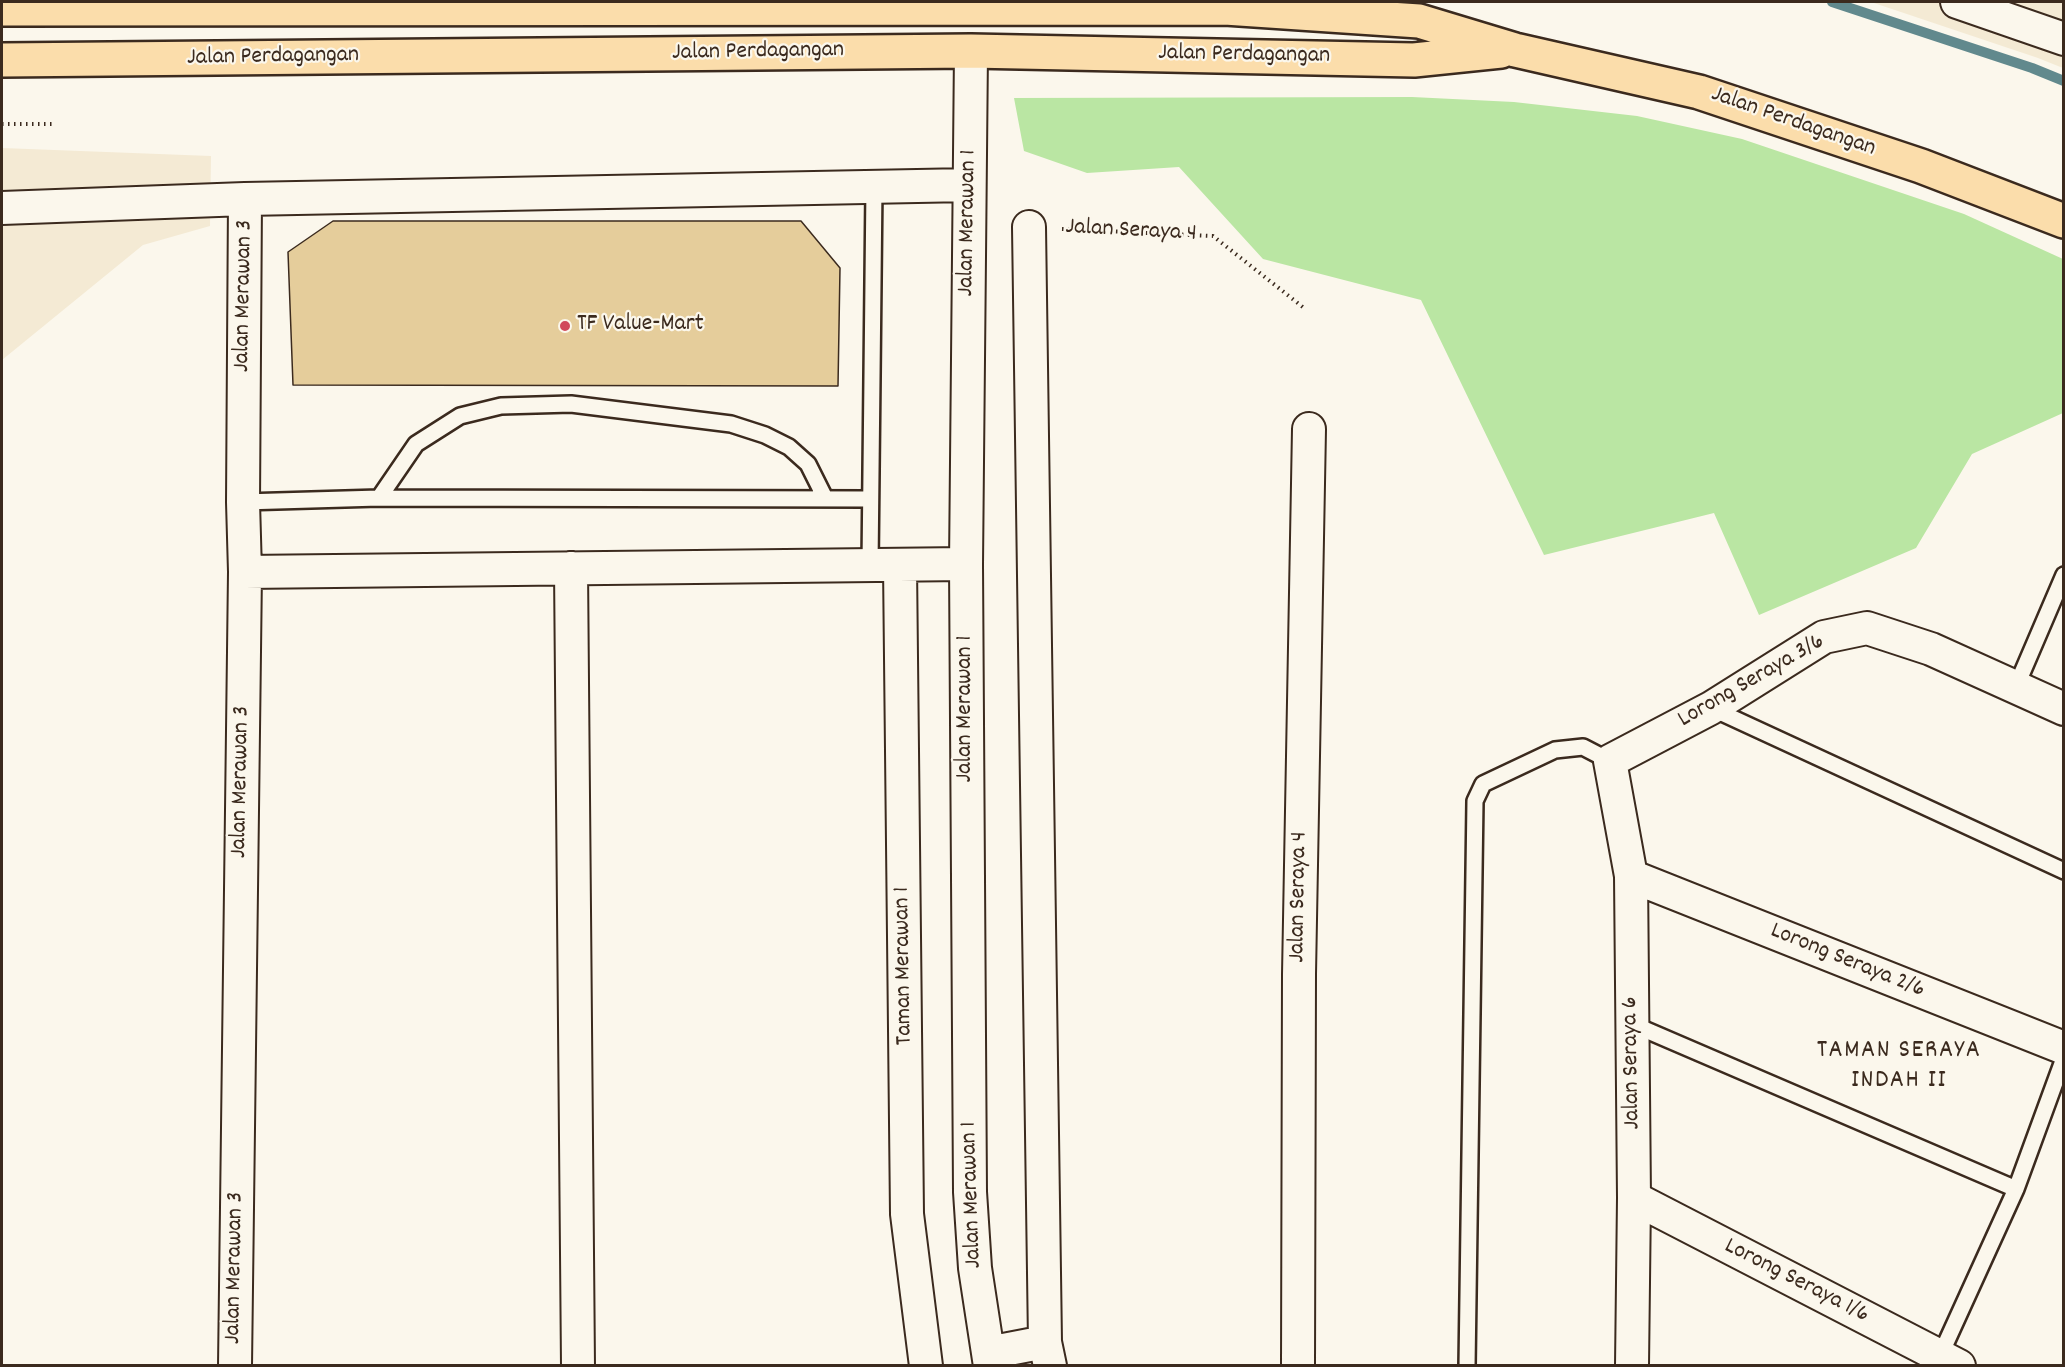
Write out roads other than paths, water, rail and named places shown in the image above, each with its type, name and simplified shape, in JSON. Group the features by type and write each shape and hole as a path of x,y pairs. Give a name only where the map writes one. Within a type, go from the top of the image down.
{"main road":[{"name":"Jalan Perdagangan","path":"2,9 467,5 1220,5 1419,21 1515,50 1700,92 1921,166 2064,221"},
{"name":"Jalan Perdagangan","path":"11,62 971,51 1414,60 1515,50"}],"street":[{"path":"1957,2 2059,33"},
{"name":"Jalan Merawan 1","path":"971,51 966,564 970,1192 975,1268 989,1359"},
{"path":"2,208 245,199 969,185"},
{"name":"Jalan Merawan 3","path":"235,1365 244,572 245,199"},
{"path":"989,1359 1047,1354 1029,227"},
{"name":"Jalan Seraya 4","path":"1298,1365 1299,974 1309,429"},
{"path":"244,572 966,564"},
{"name":"Taman Merawan 1","path":"885,565 908,1214 926,1365"},
{"path":"571,568 578,1365"},
{"name":"Lorong Seraya 3/6","path":"1611,762 1711,708 1824,637 1867,628 1931,649 2064,709"},
{"name":"Jalan Seraya 6","path":"1611,762 1631,876 1634,1198 1632,1365"},
{"name":"Lorong Seraya 2/6","path":"1631,876 2064,1048"},
{"name":"Lorong Seraya 1/6","path":"1634,1198 1950,1361"}],"lane":[{"path":"874,186 870,498 885,565"},
{"path":"379,498 416,444 460,416 501,406 571,405 713,421 765,435 789,447 808,464 825,498"},
{"path":"243,502 379,498 870,498"},
{"path":"2016,687 2064,575"},
{"path":"1711,708 2064,871"},
{"path":"1467,1365 1475,801 1483,784 1555,750 1583,747 1611,762"},
{"path":"1632,1024 2016,1189"},
{"path":"1950,1361 2064,1058"}],"waterway":[{"path":"1832,2 2032,68 2064,81"}],"place":[{"name":"TF Value-Mart","path":"565,326"}],"district":[{"name":"TAMAN SERAYA INDAH II","path":"1899,1067"}]}
